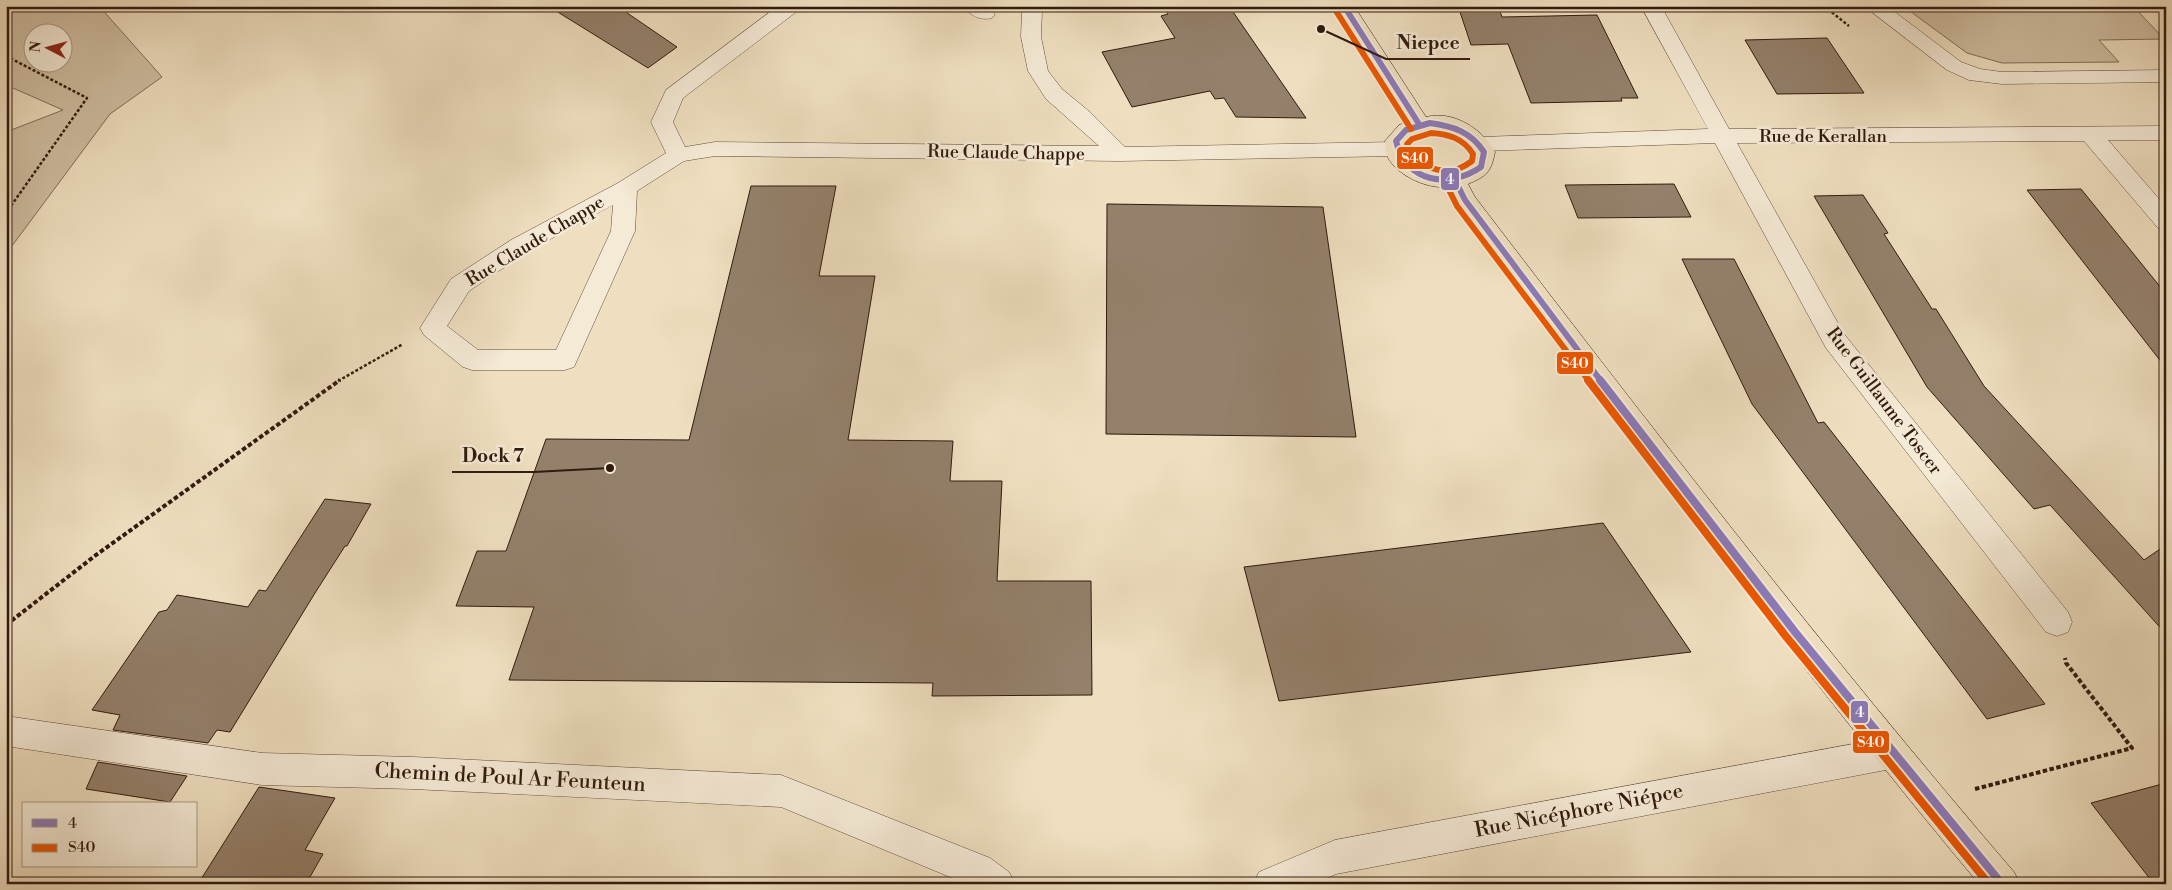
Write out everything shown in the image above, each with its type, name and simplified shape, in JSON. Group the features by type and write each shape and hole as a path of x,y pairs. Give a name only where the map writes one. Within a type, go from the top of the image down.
{"main road":[{"path":"1344,6 1419,124"},
{"path":"1442,123 1454,126 1474,137 1481,144 1484,152 1481,167 1466,177 1455,180 1442,180 1416,172 1405,166 1396,149 1396,141 1400,134 1419,124 1442,123"},
{"path":"1455,180 1465,200 1792,630 1891,753 2002,884"}],"street":[{"path":"1029,6 1032,10 1031,38 1038,70 1054,94 1082,117 1119,154"},
{"name":"Rue Guillaume Toscer","path":"1651,6 1836,342 2057,622"},
{"path":"1874,6 1954,66 1976,75 2002,78 2166,76"},
{"path":"678,155 662,122 674,95 782,8"},
{"name":"Rue de Kerallan","path":"1481,144 1723,136 2166,133"},
{"path":"2090,134 2166,222"},
{"name":"Rue Claude Chappe","path":"626,188 623,231 565,360 472,360 433,328 460,285 519,246 626,188 678,155 715,149 1119,154 1396,149"},
{"name":"Chemin de Poul Ar Feunteun","path":"6,731 262,769 413,773 781,791 978,870 997,884"},
{"name":"Rue Nicéphore Niépce","path":"1271,884 1335,857 1891,753"}],"path":[{"path":"6,56 87,98 6,213"},
{"path":"6,625 96,554 331,385 433,328"},
{"path":"6,450 10,463 6,467"},
{"path":"1931,801 2132,748 2066,663 2057,622"}],"shaded area":[{"path":"12,6 99,6 162,77 110,114 6,254 6,132 63,110 6,85 6,10"},
{"path":"1903,6 2133,6 2164,39 2099,40 2119,62 2002,63 1967,53"}],"building":[{"path":"548,6 617,6 677,47 648,68"},
{"path":"1163,6 1229,6 1306,118 1236,117 1224,98 1215,99 1210,91 1132,107 1102,52 1175,38 1161,16 1168,14"},
{"path":"1458,6 1498,6 1502,17 1597,15 1638,98 1621,98 1622,101 1531,103 1508,44 1471,45"},
{"path":"1827,38 1864,93 1777,94 1745,40"},
{"path":"1674,184 1691,217 1578,218 1565,185"},
{"path":"751,186 836,186 819,276 875,276 848,440 953,441 950,481 1002,481 997,581 1091,581 1092,695 932,696 933,683 509,680 534,607 456,606 477,551 506,551 546,439 689,440"},
{"path":"2081,189 2166,294 2166,368 2027,190"},
{"path":"1863,195 1888,233 1884,234 1932,309 1936,309 1984,386 2144,560 2166,545 2166,634 2050,505 2034,509 1927,387 1814,196"},
{"path":"1107,204 1323,207 1356,437 1106,434"},
{"path":"1682,259 1734,259 1818,423 1824,422 2045,704 1987,719 1752,404"},
{"path":"325,499 371,504 347,546 345,546 315,593 230,732 217,730 208,743 113,730 120,715 92,710 159,612 167,610 177,595 248,607 259,590 266,591"},
{"path":"1603,523 1691,652 1279,701 1244,567"},
{"path":"98,762 187,776 170,802 86,789"},
{"path":"2166,783 2166,884 2154,884 2091,803"},
{"path":"259,787 335,798 305,850 323,854 306,884 198,884"}],"transit line":[{"name":"4","path":"1344,6 1419,124"},
{"name":"S40","path":"1336,11 1411,129"},
{"name":"4","path":"1430,123 1447,125 1462,130 1474,139 1484,152 1481,167 1471,174 1449,179 1428,177 1410,168 1398,152 1396,141 1406,130 1430,123"},
{"name":"S40","path":"1431,133 1444,134 1461,141 1473,154 1472,161 1458,169 1451,170 1427,166 1420,162 1413,157 1407,144 1412,139 1431,133"},
{"name":"4","path":"1455,180 1465,200 1728,546 1863,717 2002,884"},
{"name":"S40","path":"1446,184 1457,206 1718,549 1784,634 1989,884"}],"place":[{"name":"Niepce","path":"1321,29"},
{"name":"Dock 7","path":"610,468"}]}
